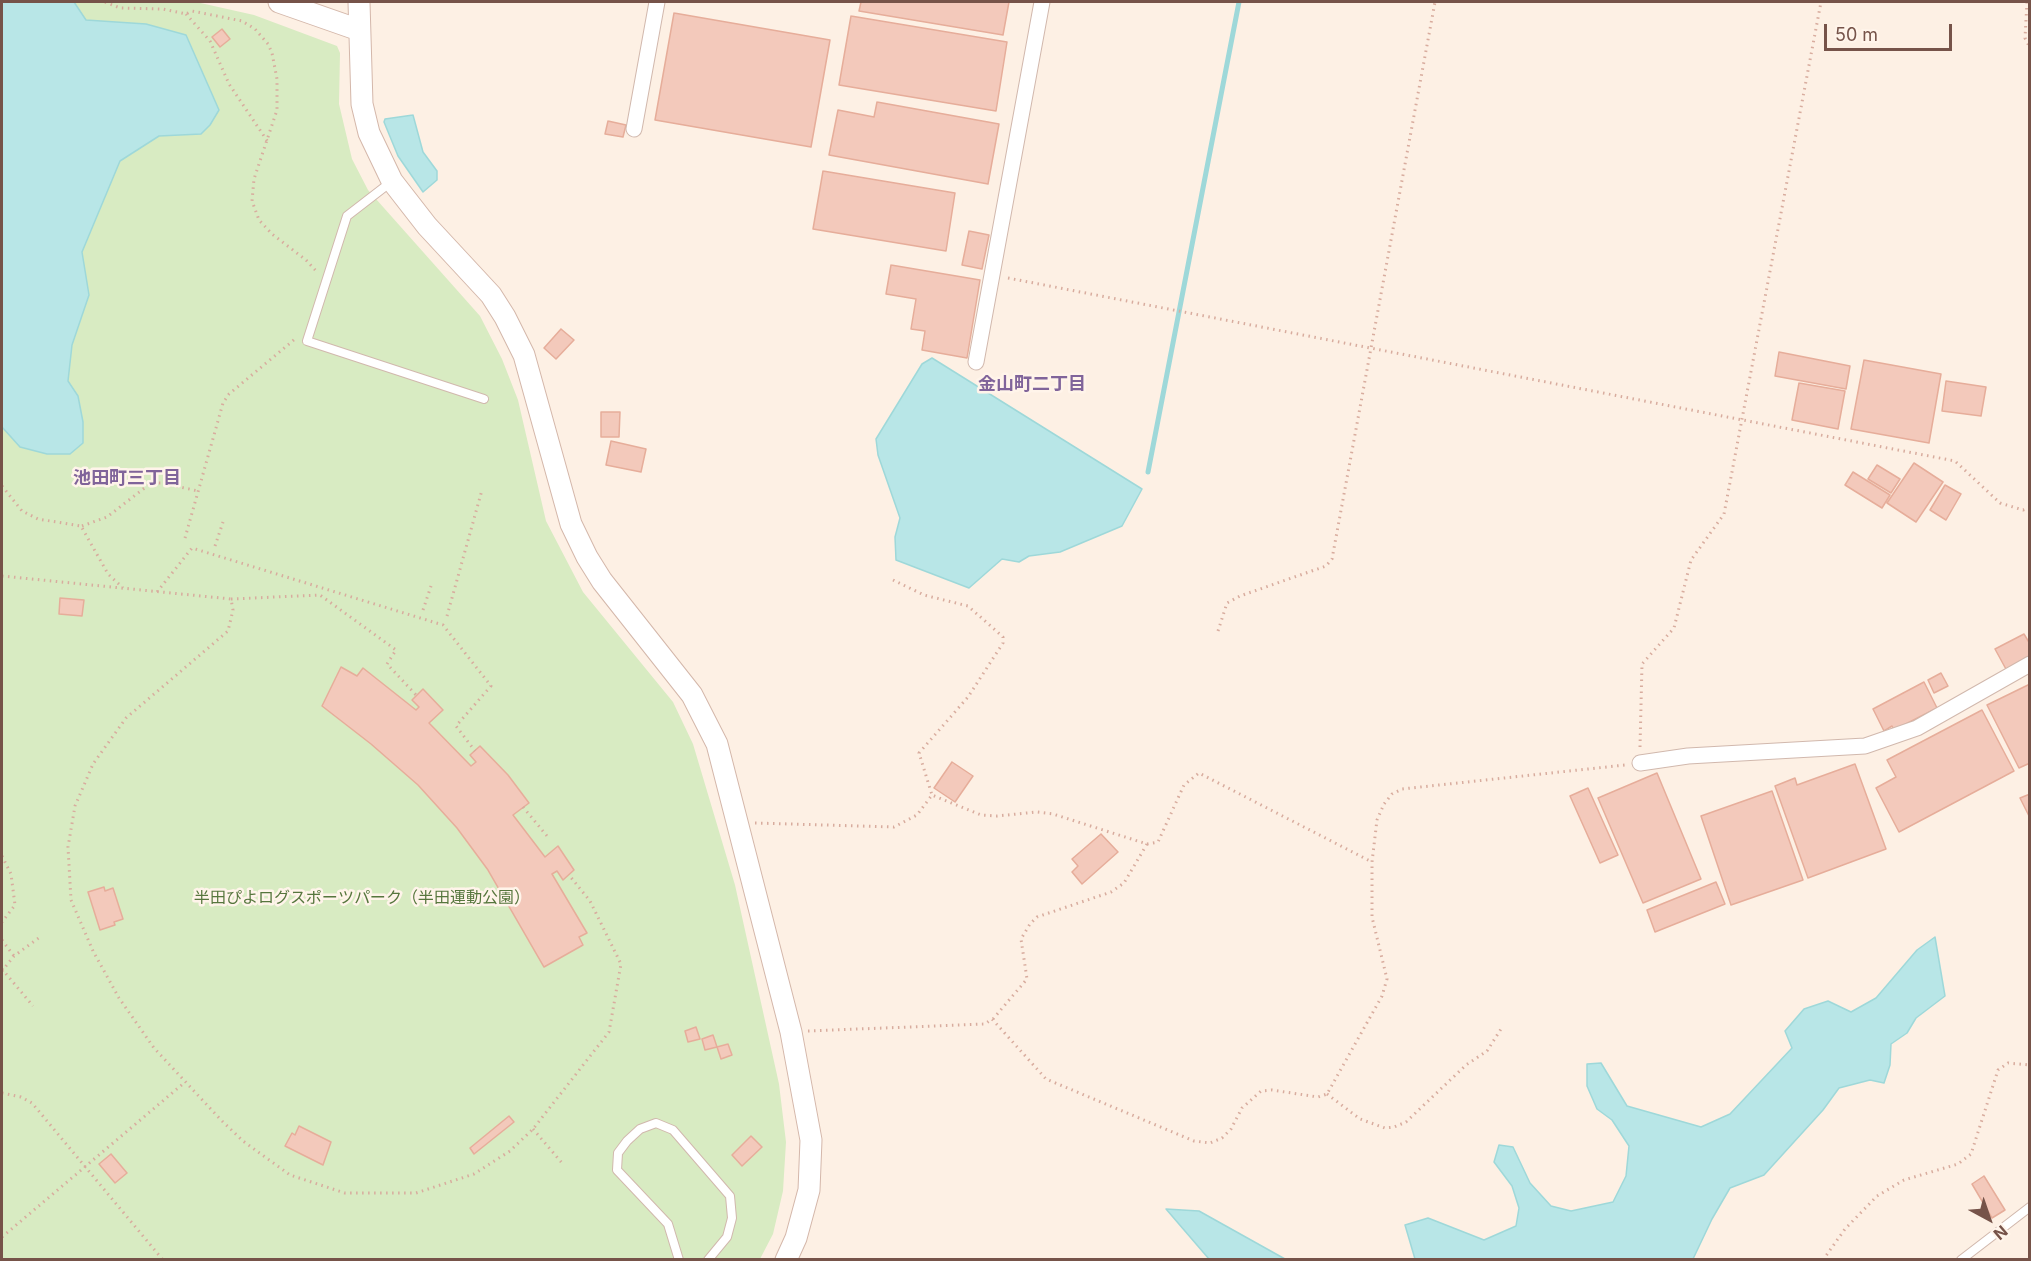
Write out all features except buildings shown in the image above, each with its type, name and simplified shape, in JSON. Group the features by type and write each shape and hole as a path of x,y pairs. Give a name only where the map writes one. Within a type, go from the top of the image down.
{"street":[{"path":"279,2 359,30"},
{"path":"359,2 362,104 369,133 392,181 427,225 490,296 505,317 524,355 571,525 602,581 692,695 717,744 791,1032 811,1140 809,1190 796,1238 786,1260"},
{"path":"633,129 657,2"},
{"path":"976,362 994,276 1042,2"},
{"path":"1640,763 1688,756 1865,746 1917,728 2030,664"}],"lane":[{"path":"392,181 347,216 308,341 484,399"},
{"path":"679,1260 668,1224 617,1170 618,1153 627,1141 640,1129 656,1123 673,1130 730,1196 732,1218 727,1237 708,1260"},
{"path":"1961,1260 2030,1206"}],"path":[{"path":"105,2 120,8 163,9 186,14 210,41 229,84 268,142"},
{"path":"1218,632 1227,603 1240,596 1326,566 1332,559 1435,2"},
{"path":"992,1019 1046,1079 1194,1141 1210,1143 1222,1138 1231,1129 1242,1108 1261,1091 1272,1090 1318,1097 1327,1094 1382,996 1387,980 1372,917 1372,862 1377,820 1384,804 1392,794 1402,789 1640,763 1642,664 1674,628 1691,560 1724,514 1821,2"},
{"path":"2028,2 2025,38 2030,48"},
{"path":"186,14 192,11 242,21 255,29 268,44 277,79 277,110 254,179 252,201 259,220 317,272"},
{"path":"314,282 320,262"},
{"path":"994,276 1955,461 2000,503 2023,510 2030,508"},
{"path":"185,538 223,403 229,394 294,341 297,331"},
{"path":"2,486 22,511 38,519 81,526 107,517 151,483 162,483 198,491"},
{"path":"447,616 482,490"},
{"path":"215,546 223,522"},
{"path":"81,526 108,574 124,590"},
{"path":"157,592 192,548 443,625 491,686 456,726 475,751"},
{"path":"2,576 231,599 320,595 396,650 387,664 417,696"},
{"path":"893,580 924,595 968,606 1003,637 1003,643 968,697 919,753 932,795"},
{"path":"423,610 431,586"},
{"path":"231,599 233,610 228,630 126,718 93,765 75,806 68,847 71,900 93,951 134,1020 184,1083 263,1157 290,1175 345,1193 416,1193 474,1174 501,1157 532,1129 609,1032 621,964 590,902 569,875"},
{"path":"932,795 981,815 997,816 1037,812 1053,814 1147,844 1158,842 1184,784 1199,773 1372,862"},
{"path":"737,822 894,827 917,815 932,795"},
{"path":"523,807 547,836"},
{"path":"791,1032 986,1024 1006,999 1027,979 1021,939 1030,924 1037,917 1111,892 1124,883 1147,844"},
{"path":"2,856 11,874 15,905 2,922"},
{"path":"33,1006 2,970 14,956 40,937"},
{"path":"2,940 14,956"},
{"path":"1327,1094 1360,1119 1385,1128 1394,1127 1406,1122 1466,1065 1487,1051 1501,1029"},
{"path":"1823,1260 1845,1229 1877,1196 1905,1180 1958,1164 1971,1154 1998,1070 2008,1063 2030,1065"},
{"path":"2,1237 184,1083"},
{"path":"2,1093 21,1097 32,1104 86,1165 163,1260"},
{"path":"532,1129 562,1163"}],"green space":[{"name":"半田ぴよログスポーツパーク（半田運動公園）","path":"2,2 196,2 254,15 337,46 340,53 339,104 352,159 368,190 480,316 502,359 518,400 546,521 583,592 673,702 693,744 735,885 779,1084 786,1142 783,1191 773,1234 760,1259 2,1259"}],"water":[{"path":"2,2 74,2 86,20 146,24 186,35 219,110 201,134 159,136 120,161 82,252 89,295 72,345 68,381 78,396 83,422 83,443 70,454 47,454 20,447 2,427"},
{"path":"413,115 423,152 437,171 437,180 423,192 398,156 384,122 385,119"},
{"path":"932,358 1142,489 1122,526 1060,552 1029,556 1019,562 1002,559 969,588 896,560 895,537 900,518 878,455 876,439 922,364"},
{"path":"1935,937 1945,996 1916,1018 1907,1033 1891,1044 1890,1065 1884,1083 1870,1080 1839,1088 1823,1110 1764,1175 1730,1188 1693,1259 1415,1259 1405,1225 1428,1218 1484,1240 1516,1226 1519,1208 1512,1186 1494,1162 1499,1145 1513,1147 1530,1183 1551,1206 1571,1211 1613,1202 1626,1176 1629,1146 1612,1120 1597,1109 1587,1086 1587,1064 1601,1063 1627,1106 1701,1127 1730,1114 1792,1048 1785,1031 1804,1009 1828,1001 1851,1012 1876,998 1917,950"},
{"path":"1166,1209 1199,1211 1285,1259 1209,1259"}],"waterway":[{"path":"1148,472 1239,2"}],"district":[{"name":"金山町二丁目","path":"1032,385"},
{"name":"池田町三丁目","path":"127,479"}]}
